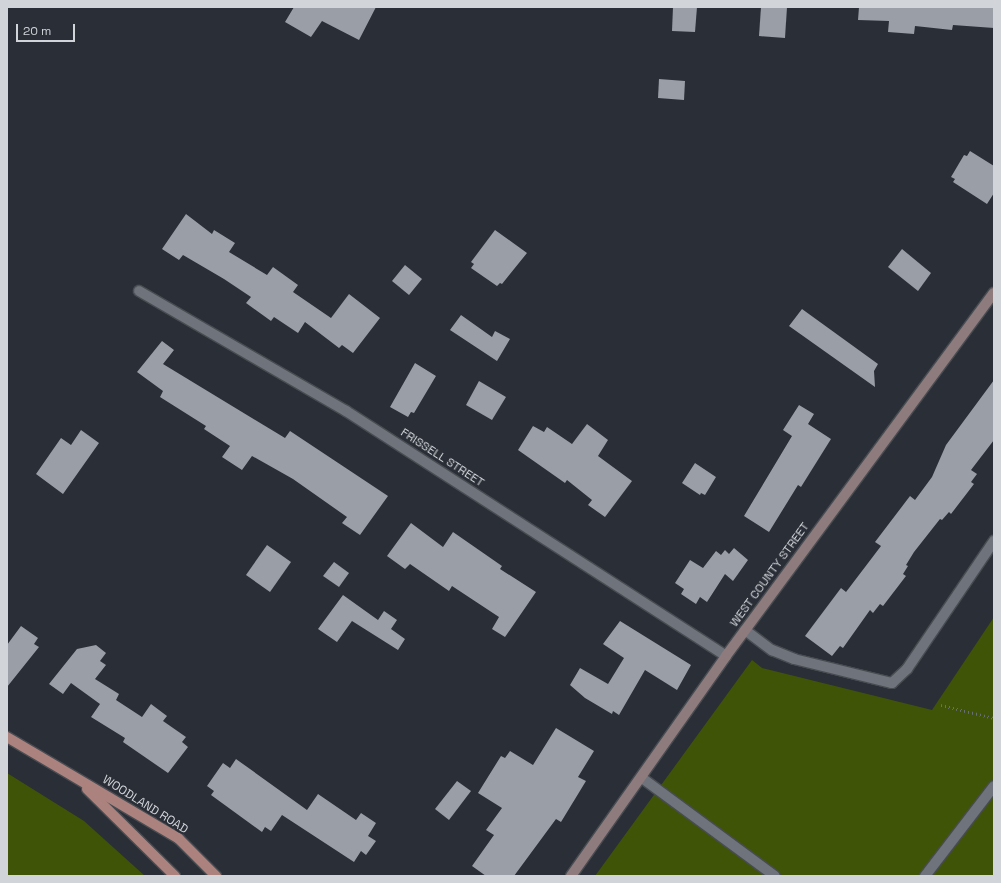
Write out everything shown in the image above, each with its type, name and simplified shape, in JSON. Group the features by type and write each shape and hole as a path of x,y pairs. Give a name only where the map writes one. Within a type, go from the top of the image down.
{"main road":[{"name":"WEST COUNTY STREET","path":"572,876 726,656 994,293"},
{"name":"WOODLAND ROAD","path":"7,737 178,838 216,876"},
{"name":"WOODLAND ROAD","path":"74,777 175,876"}],"street":[{"name":"FRISSELL STREET","path":"139,291 346,411 726,656"},
{"path":"745,630 772,650 789,657 892,683 906,669 994,541"},
{"path":"642,778 775,876"},
{"path":"925,876 994,786"}],"path":[{"path":"941,705 994,718"}],"green space":[{"path":"994,617 994,876 595,876 752,660 762,668 932,710"},
{"path":"7,773 84,821 145,876 7,876"}],"building":[{"path":"294,7 376,7 359,40 322,21 311,37 285,22"},
{"path":"673,7 697,7 695,32 672,31"},
{"path":"761,7 787,7 785,38 759,36"},
{"path":"859,7 994,7 994,28 953,25 952,30 915,26 914,34 888,32 889,21 858,20"},
{"path":"659,79 685,81 684,100 658,98"},
{"path":"970,151 994,166 994,193 987,204 953,182 955,179 951,177 964,155 967,156"},
{"path":"186,214 212,234 214,230 235,243 229,252 267,275 273,267 298,285 293,292 331,318 349,294 380,318 353,353 342,345 339,348 305,322 298,333 274,317 271,321 246,303 251,297 224,279 183,255 179,260 162,249"},
{"path":"495,230 527,253 502,284 500,283 497,286 471,268 474,264 471,262"},
{"path":"902,249 931,273 918,291 888,267"},
{"path":"405,265 422,279 409,295 392,281"},
{"path":"802,309 878,364 874,371 875,387 789,326"},
{"path":"461,315 492,337 495,331 510,339 497,361 450,330"},
{"path":"162,341 174,350 163,364 285,438 290,431 388,496 360,535 342,523 347,517 293,479 252,456 242,470 222,457 230,446 204,429 206,426 160,397 163,391 137,372"},
{"path":"415,363 436,376 414,413 411,412 408,417 390,407"},
{"path":"994,380 994,440 971,470 977,474 971,482 974,484 951,514 949,512 942,520 940,519 914,552 906,565 908,566 903,574 906,576 883,606 880,604 873,613 870,610 843,648 840,646 832,656 805,636 841,588 846,592 881,546 875,542 910,496 915,500 932,477 946,445"},
{"path":"479,381 506,397 492,420 466,405"},
{"path":"799,405 814,414 808,424 831,439 801,487 798,485 769,532 744,516 792,436 783,430"},
{"path":"587,424 608,440 598,456 632,481 605,517 588,505 592,500 567,480 565,483 518,450 533,426 544,432 547,427 572,444"},
{"path":"81,430 99,443 63,494 36,474 61,438 71,445"},
{"path":"695,463 716,477 705,495 701,493 700,495 682,483"},
{"path":"411,523 443,547 453,532 502,566 500,569 536,592 505,637 492,629 499,617 452,586 449,591 410,564 405,569 387,556"},
{"path":"267,545 291,562 270,592 246,575"},
{"path":"734,548 748,560 733,581 725,574 707,602 700,597 696,604 681,594 684,589 675,583 690,560 703,568 716,551 721,555 725,550 729,554"},
{"path":"334,562 349,573 339,587 323,576"},
{"path":"343,595 378,620 384,611 397,620 391,629 405,639 398,650 352,621 337,642 318,629"},
{"path":"620,621 691,665 677,690 645,670 619,715 613,711 612,714 585,698 570,685 580,668 608,684 624,658 603,644"},
{"path":"21,626 38,638 34,644 39,647 7,687 7,645"},
{"path":"96,645 106,653 100,661 106,665 95,679 119,694 116,700 142,717 151,704 167,716 163,721 186,737 182,742 188,747 168,773 123,742 125,738 91,717 100,704 71,683 63,694 49,684 77,649"},
{"path":"556,728 594,751 578,777 586,781 561,822 556,819 514,876 486,876 472,866 494,835 486,830 502,808 478,793 501,756 505,758 510,751 533,765"},
{"path":"236,759 307,810 318,794 356,820 361,813 376,823 368,836 376,841 366,855 361,851 354,862 282,815 271,831 265,827 262,832 211,795 214,791 207,786 223,763 230,768"},
{"path":"457,781 471,791 449,820 435,809"}]}
